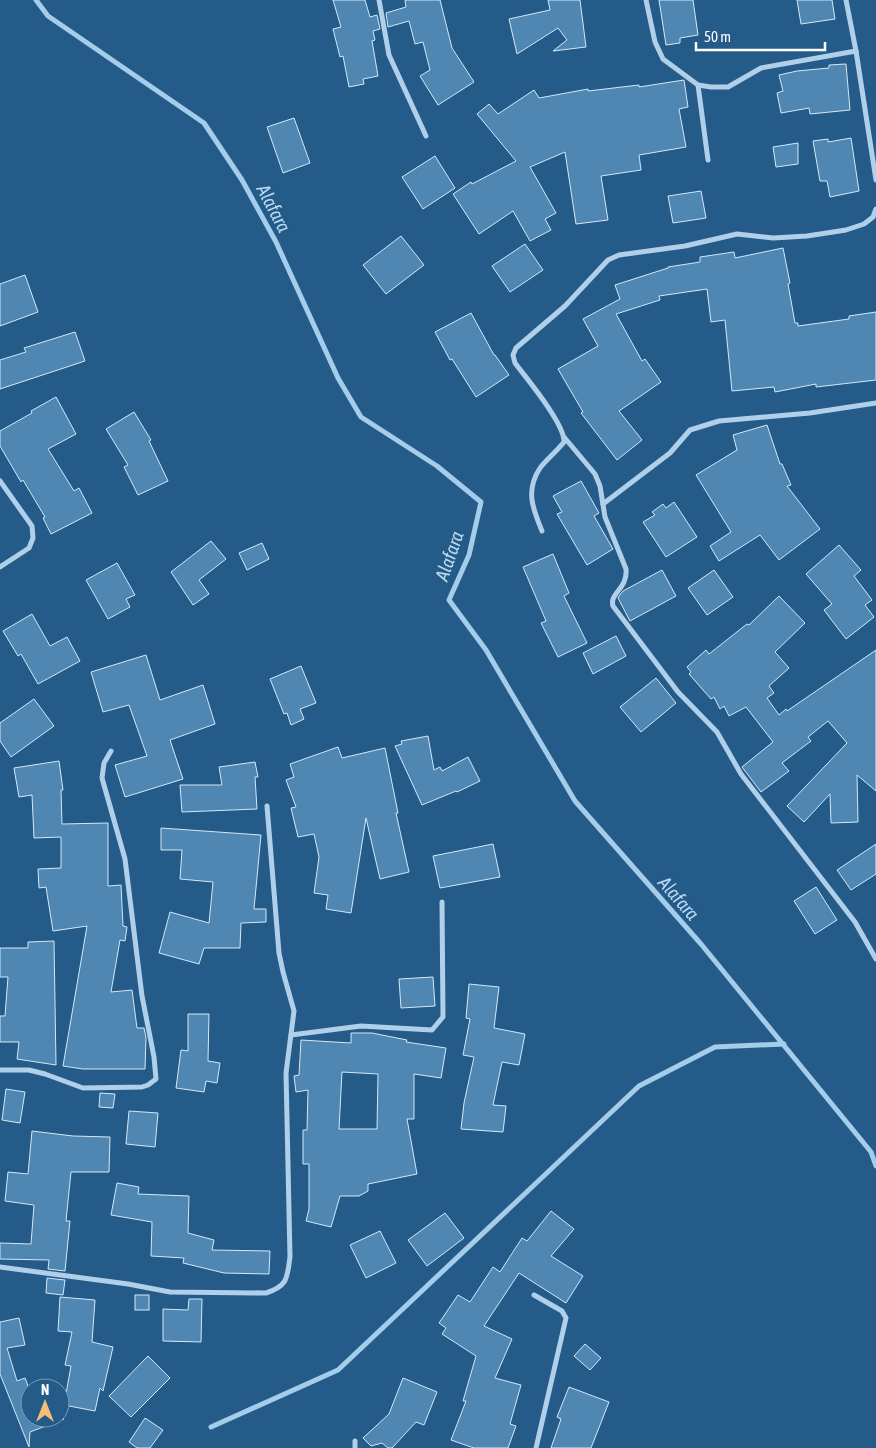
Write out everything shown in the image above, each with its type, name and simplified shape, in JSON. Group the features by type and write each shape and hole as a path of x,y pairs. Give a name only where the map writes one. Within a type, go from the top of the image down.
{"street":[{"path":"379,0 389,55 426,136"},
{"path":"646,0 655,42 663,59 698,85 711,88 728,87 761,68 856,51"},
{"path":"846,0 876,180"},
{"path":"698,85 708,160"},
{"path":"876,209 873,217 869,220 846,230 807,236 774,238 737,234 685,246 619,254 608,260 565,306 520,344 513,355 515,363 552,413 564,437 595,474 600,486 605,517 626,569 627,576 624,586 613,597 613,606 678,692 717,732 741,774 855,922 876,959"},
{"path":"603,504 670,453 690,430 718,421 810,413 876,404"},
{"path":"542,531 532,508 531,494 535,479 541,468 564,442 564,437"},
{"path":"0,481 32,526 33,538 28,548 0,567"},
{"path":"0,1070 29,1070 83,1088 142,1087 156,1079 154,1057 142,996 125,859 102,778 104,763 111,752"},
{"path":"0,1268 128,1284 170,1292 266,1293 283,1285 287,1278 290,1257 286,1073 294,1011 282,972 279,953 267,806"},
{"path":"291,1035 361,1026 432,1030 443,1017 442,902"},
{"path":"534,1295 562,1310 566,1318 536,1448"},
{"path":"355,1441 355,1448"}],"building":[{"path":"333,0 365,0 370,17 377,15 380,29 373,31 375,40 372,41 378,76 363,79 364,84 349,87 343,56 340,57 333,29 341,27"},
{"path":"405,0 440,0 452,48 474,82 438,105 420,76 430,70 423,42 415,44 409,21 388,27 386,13 406,7"},
{"path":"548,0 580,0 586,47 553,51 567,40 558,28 517,54 509,19 550,10"},
{"path":"659,0 693,0 698,35 680,38 680,43 666,45"},
{"path":"797,0 832,0 835,19 801,24"},
{"path":"846,64 850,110 810,114 809,108 781,113 777,93 783,91 779,75 829,68 829,65"},
{"path":"684,80 688,107 679,109 686,147 639,155 641,170 601,176 608,220 576,224 565,152 530,167 556,213 545,219 551,230 530,241 513,211 479,234 453,194 471,182 472,184 516,161 477,114 489,104 498,114 534,90 539,98 588,89 588,91 639,85 639,87"},
{"path":"294,118 310,163 283,173 267,127"},
{"path":"851,138 859,191 830,197 827,181 820,181 813,141 828,139 828,142"},
{"path":"798,143 798,164 776,167 773,147"},
{"path":"435,156 455,188 423,209 402,177"},
{"path":"701,191 706,218 673,223 668,196"},
{"path":"401,236 424,265 386,294 363,265"},
{"path":"525,244 543,270 510,292 492,266"},
{"path":"783,248 795,323 798,323 798,326 849,319 849,316 876,312 876,380 816,387 816,384 775,392 774,387 732,391 725,320 711,322 707,289 659,296 660,300 616,314 642,361 645,359 661,382 619,411 642,440 617,460 581,413 583,412 558,369 598,346 583,319 620,299 615,285 668,267 700,262 700,257 734,252 735,258"},
{"path":"25,275 38,312 0,326 0,284"},
{"path":"471,313 494,355 509,375 476,397 452,359 450,360 435,332"},
{"path":"75,332 85,361 0,389 0,360 26,352 24,348"},
{"path":"56,397 76,434 48,449 74,491 79,488 92,513 51,534 43,518 45,517 23,480 21,482 0,446 0,431"},
{"path":"134,412 151,440 149,441 168,481 138,495 124,467 128,465 106,429"},
{"path":"767,425 780,464 782,464 791,485 787,486 820,529 779,560 760,535 719,561 710,546 731,532 696,475 737,450 733,435"},
{"path":"581,481 599,513 594,516 613,549 587,565 557,514 562,512 553,496"},
{"path":"674,502 697,537 666,557 643,522 655,515 652,512 663,504 666,508"},
{"path":"211,541 226,559 199,580 209,594 193,605 171,572"},
{"path":"262,543 269,559 247,570 239,553"},
{"path":"839,545 861,570 854,576 872,600 865,605 874,617 846,639 824,610 832,604 806,574"},
{"path":"553,554 569,593 564,596 587,643 558,657 541,623 546,621 523,567"},
{"path":"117,563 135,595 126,599 130,607 108,619 86,580"},
{"path":"662,570 676,596 630,621 618,598 619,596 623,591"},
{"path":"714,570 733,597 707,615 688,588"},
{"path":"779,596 805,623 775,652 789,668 769,686 774,693 767,698 779,715 876,650 876,791 857,775 858,822 831,823 830,794 804,822 787,806 847,743 828,721 808,737 811,741 782,763 789,771 761,792 742,767 773,742 746,707 729,716 724,706 720,709 714,697 711,699 689,674 691,672 687,667 706,650 709,654 747,624 749,625"},
{"path":"32,614 50,646 67,637 80,661 38,684 21,654 18,656 3,631"},
{"path":"616,636 626,656 593,674 583,653"},
{"path":"146,655 160,700 203,685 215,724 170,740 183,779 125,797 115,765 147,756 129,705 103,712 91,672"},
{"path":"301,666 316,703 300,709 304,719 291,725 287,713 284,714 270,679"},
{"path":"656,678 676,703 641,732 620,707"},
{"path":"34,699 54,726 11,757 0,741 0,723"},
{"path":"428,736 434,770 440,767 442,771 468,757 480,781 422,805 395,746 402,744 401,741"},
{"path":"338,747 342,758 385,748 398,813 396,813 409,872 380,879 366,818 351,913 326,909 328,895 314,893 319,857 314,834 298,837 291,808 296,807 286,780 294,777 290,764"},
{"path":"59,761 63,790 61,790 62,824 108,823 108,886 121,885 123,926 127,927 125,941 120,940 111,992 132,990 137,1028 144,1028 146,1038 145,1069 83,1069 63,1066 87,926 53,931 46,887 39,888 38,869 61,868 61,837 34,838 32,795 19,797 14,768"},
{"path":"255,762 258,777 255,777 257,809 182,812 180,785 222,785 219,767"},
{"path":"161,828 261,835 254,909 266,909 266,922 241,923 240,948 204,948 199,964 159,953 170,912 209,923 213,882 180,879 182,850 161,850"},
{"path":"493,844 500,877 440,888 433,856"},
{"path":"876,844 876,874 851,890 837,870"},
{"path":"816,887 837,920 815,934 794,901"},
{"path":"54,941 56,1065 17,1059 19,1042 0,1042 0,1016 5,1016 8,977 0,977 0,948 28,948 28,942"},
{"path":"433,977 435,1006 401,1008 399,979"},
{"path":"469,984 499,987 494,1028 525,1034 519,1065 502,1062 493,1105 506,1106 503,1132 461,1129 464,1103 474,1057 463,1055 470,1019 466,1018"},
{"path":"188,1014 209,1014 208,1061 220,1063 217,1083 206,1081 204,1092 176,1088 181,1050 188,1051"},
{"path":"351,1033 372,1033 407,1040 406,1042 446,1048 441,1078 414,1074 414,1119 407,1119 417,1174 368,1184 368,1191 359,1196 340,1196 331,1227 306,1221 309,1209 309,1164 303,1164 303,1130 307,1130 308,1090 296,1092 294,1076 299,1075 301,1040 351,1043","holes":["342,1072 378,1074 377,1129 339,1129"]},
{"path":"6,1089 25,1092 20,1123 2,1120"},
{"path":"100,1093 115,1094 113,1108 99,1107"},
{"path":"129,1111 158,1113 155,1147 126,1144"},
{"path":"32,1131 73,1136 110,1137 109,1172 71,1172 66,1221 70,1221 65,1271 48,1269 49,1260 0,1259 0,1243 31,1244 34,1205 5,1201 8,1172 28,1174"},
{"path":"117,1183 139,1187 138,1194 189,1196 188,1233 214,1240 212,1250 270,1251 269,1274 224,1273 183,1263 184,1258 151,1256 152,1222 111,1215"},
{"path":"551,1211 574,1229 551,1256 583,1276 566,1303 519,1273 484,1326 512,1339 495,1378 521,1385 510,1424 516,1426 508,1448 474,1448 451,1440 466,1401 463,1401 476,1356 442,1334 446,1328 439,1323 458,1295 470,1302 493,1267 500,1272 522,1238 527,1241"},
{"path":"445,1213 464,1238 427,1266 408,1240"},
{"path":"380,1231 396,1263 366,1278 350,1245"},
{"path":"47,1278 65,1280 63,1295 46,1293"},
{"path":"135,1295 149,1295 149,1310 135,1310"},
{"path":"60,1297 95,1300 92,1342 113,1347 103,1391 100,1388 95,1411 70,1406 69,1378 71,1366 65,1365 72,1332 58,1331"},
{"path":"189,1299 202,1299 201,1342 163,1341 163,1309 188,1310"},
{"path":"19,1318 25,1345 7,1348 17,1381 20,1380 20,1424 0,1374 0,1322"},
{"path":"585,1344 601,1358 590,1370 574,1356"},
{"path":"148,1356 170,1378 131,1417 109,1396"},
{"path":"403,1378 437,1392 424,1425 416,1422 392,1448 388,1448 382,1443 371,1446 363,1438 389,1414"},
{"path":"569,1387 609,1402 591,1448 551,1448 561,1419 557,1417"},
{"path":"145,1418 163,1430 150,1448 137,1448 129,1442"},
{"path":"21,1428 40,1428 30,1432 29,1447"}],"waterway":[{"name":"Alafara","path":"36,0 48,16 204,123 242,180 276,242 338,378 361,417 437,466 481,502 469,555 449,600 486,650 575,801 701,944 871,1152 876,1166"},
{"path":"211,1427 338,1370 639,1086 715,1047 784,1044"}]}
